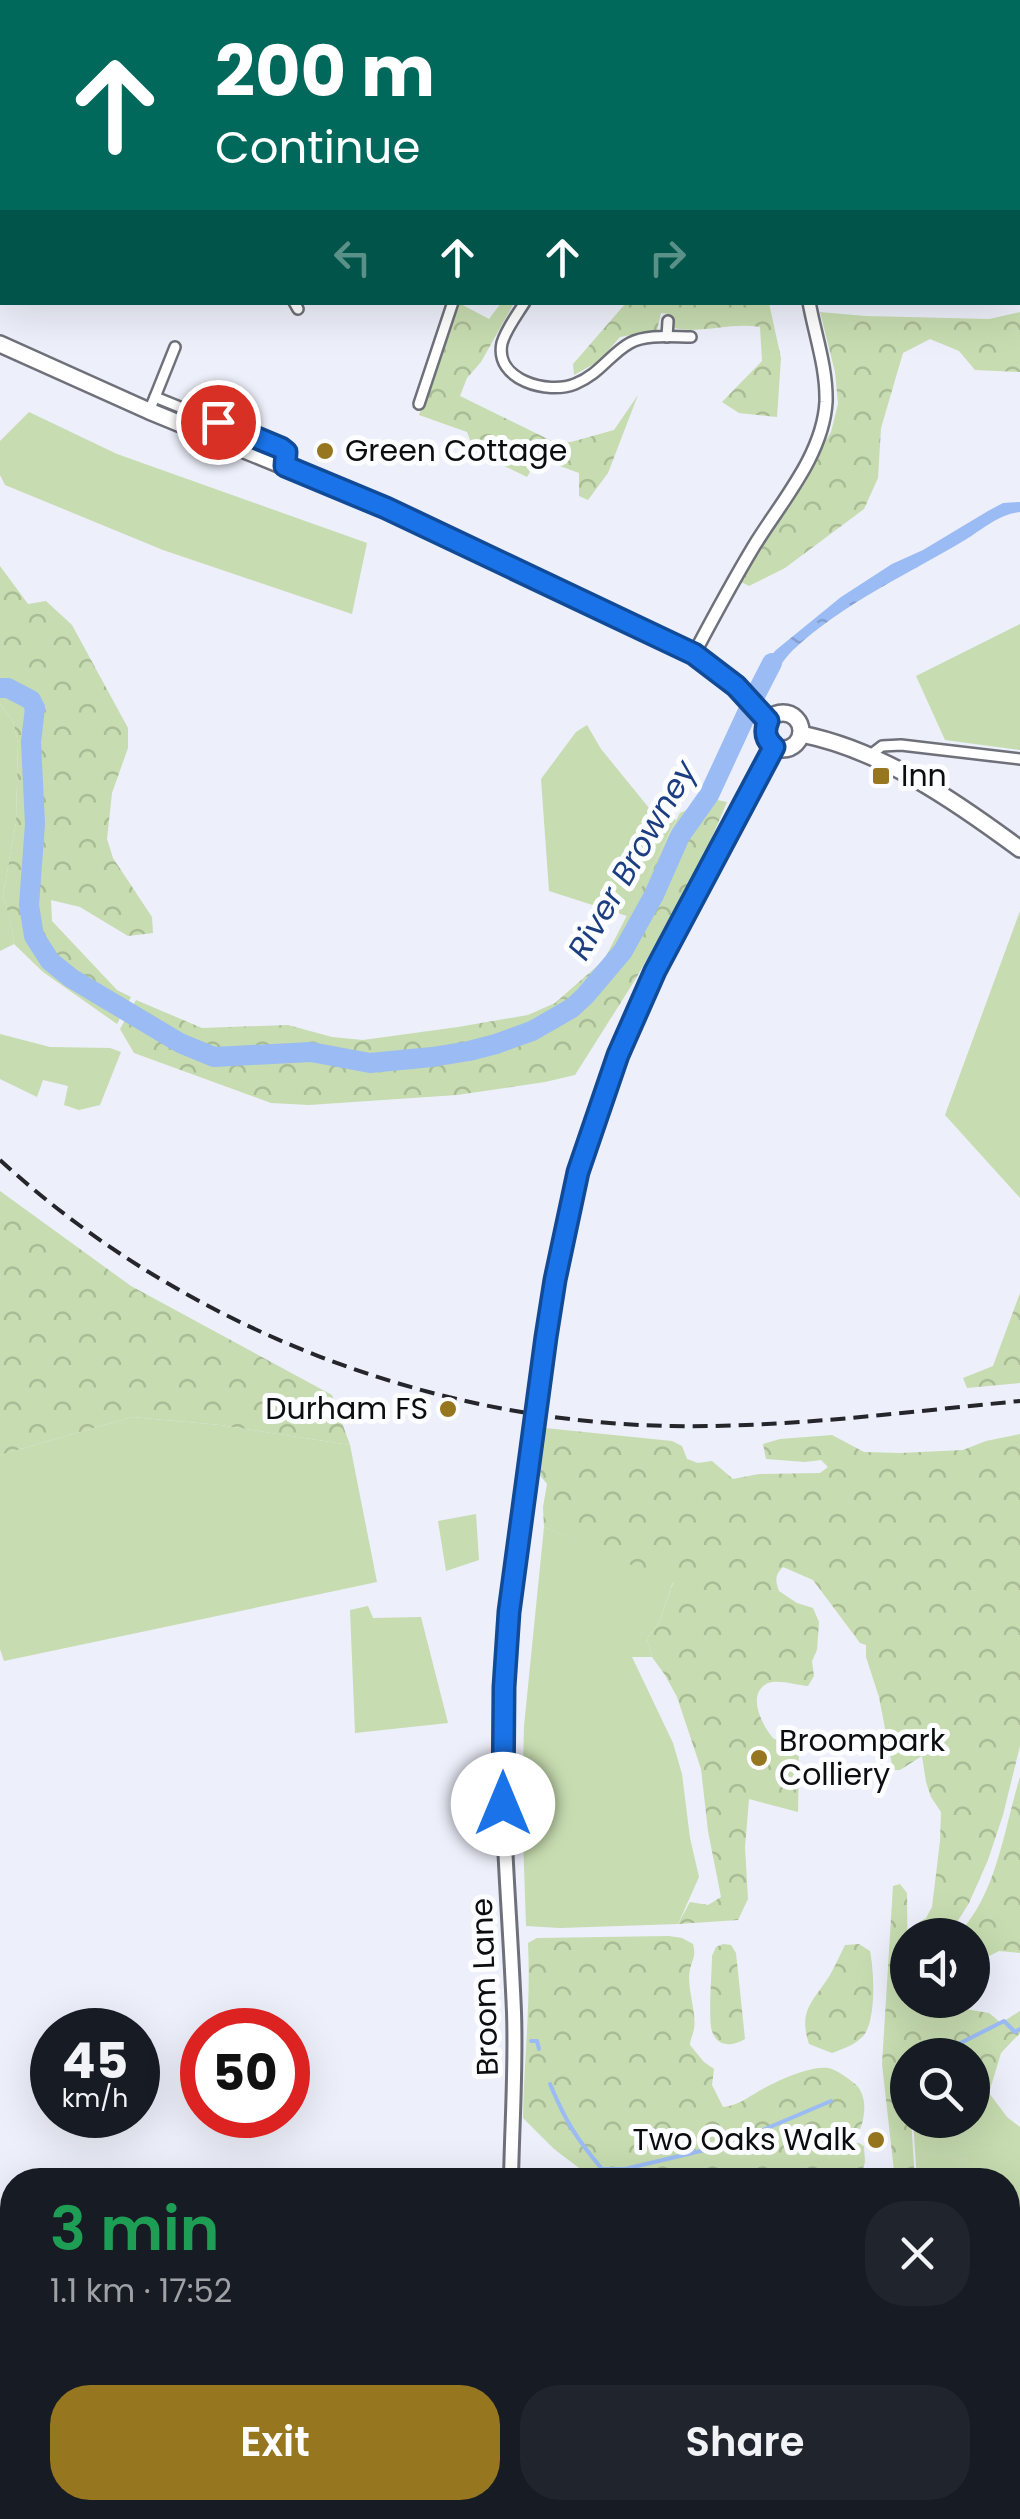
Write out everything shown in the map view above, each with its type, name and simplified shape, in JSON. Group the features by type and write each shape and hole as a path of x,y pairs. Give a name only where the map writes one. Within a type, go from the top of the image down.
{"main road":[{"path":"0,344 152,404 386,508 694,654 736,686 768,721"},
{"path":"777,714 788,714 796,720 800,734 795,744 774,747 766,738 768,721 777,714"},
{"path":"800,734 869,756 949,800 1020,849"},
{"name":"Broom Lane","path":"510,2168 514,2014 502,1720 509,1612 555,1280 578,1172 629,1029 655,971 774,747"}],"street":[{"path":"419,404 452,305"},
{"path":"522,305 502,340 501,356 508,370 535,386 564,388 578,383 600,370 631,342 690,337"},
{"path":"694,654 793,486 821,430 826,384 810,305"},
{"path":"667,337 668,321"},
{"path":"152,404 175,347"},
{"path":"869,756 882,746 901,745 1020,759"}],"green space":[{"path":"458,305 489,319 500,305 513,305 460,396 554,442 571,442 614,430 638,395 608,473 588,500 579,496 579,473 538,458 527,477 474,451 467,432 419,415"},
{"path":"624,305 769,305 781,358 777,417 739,413 722,402 762,361 760,327 674,328 669,314 661,313 657,330 620,337 599,361 574,375 573,364"},
{"path":"820,312 989,319 1020,312 1020,372 975,370 959,351 930,339 903,353 881,428 878,478 864,509 785,568 749,586 741,582 744,574 831,432 838,404 835,372"},
{"path":"29,412 117,454 367,543 352,614 163,550 5,485 0,475 0,441"},
{"path":"0,566 28,604 46,601 72,625 128,728 128,748 112,793 107,839 113,858 152,917 153,933 128,936 80,907 51,900 52,921 117,990 131,997 117,1024 43,972 14,944 3,895 16,822 18,743 13,721 0,704"},
{"path":"1020,624 1020,750 945,740 916,676"},
{"path":"0,704 13,721 18,743 16,822 3,895 14,944 0,951"},
{"path":"587,725 601,749 649,808 676,820 627,916 549,891 541,779 576,732"},
{"path":"712,799 727,802 698,870 575,1075 457,1095 309,1105 271,1103 134,1053 120,1029 136,1000 202,1028 288,1025 332,1037 363,1040 528,1015 555,1003 604,960 680,813"},
{"path":"1020,911 1020,1198 945,1115"},
{"path":"0,1034 50,1047 110,1048 121,1052 100,1105 79,1110 64,1105 68,1086 43,1080 37,1097 0,1079"},
{"path":"0,1191 131,1286 332,1395 350,1445 220,1425 132,1417 0,1455"},
{"path":"1020,1293 1020,1383 967,1388 963,1378 993,1366"},
{"path":"132,1417 220,1425 350,1445 377,1582 4,1661 0,1649 0,1455"},
{"path":"545,1428 672,1441 682,1446 687,1459 698,1463 712,1461 733,1479 759,1474 820,1473 828,1467 821,1460 766,1459 763,1444 780,1439 832,1435 864,1452 900,1453 963,1450 1020,1434 1020,1746 988,1860 960,1918 926,1918 932,1907 941,1812 931,1797 922,1756 900,1770 893,1770 866,1645 860,1643 813,1580 783,1567 776,1578 779,1591 813,1608 819,1622 812,1661 814,1676 808,1686 768,1683 761,1688 757,1702 761,1719 774,1739 792,1742 799,1748 798,1812 749,1799 745,1847 748,1899 738,1920 678,1924 690,1902 708,1905 721,1897 701,1769 677,1697 652,1657 647,1639 659,1622 673,1583 544,1527 547,1484 538,1473"},
{"path":"476,1514 479,1560 446,1571 438,1521"},
{"path":"544,1527 673,1582 659,1622 647,1639 652,1657 632,1657 673,1743 682,1774 699,1877 678,1924 526,1926 524,1726"},
{"path":"368,1606 373,1618 421,1617 448,1723 355,1733 350,1610"},
{"path":"1020,1777 1020,1953 999,1951 990,1956 990,1918 971,1918 991,1880"},
{"path":"900,1884 907,1893 907,1918 891,1918 893,1886"},
{"path":"890,1935 890,2018 990,2018 990,2014 1001,2023 1020,2011 1020,2033 1001,2053 990,2090 990,2038 890,2038 890,2135 882,2064"},
{"path":"669,1936 693,1944 689,1976 695,2022 690,2045 714,2069 712,2085 723,2107 803,2072 821,2068 838,2072 859,2088 863,2099 860,2129 846,2136 849,2143 864,2146 863,2168 579,2168 523,2118 528,1943 537,1938"},
{"path":"859,1944 870,1951 871,1959 873,1992 869,2024 860,2039 832,2053 809,2044 806,2014 845,1945"},
{"path":"731,1945 736,1953 745,2039 730,2044 717,2040 711,2025 712,1956 716,1947"},
{"path":"990,2094 1020,2127 1020,2168 916,2168 914,2138 990,2138"},
{"path":"890,2138 912,2138 914,2168 894,2168"}],"water":[{"path":"1020,502 1020,512 991,523 876,590 812,633 789,654 767,689 755,680 776,650 841,597 1003,503"}],"waterway":[{"name":"River Browney","path":"0,688 31,700 35,708 31,742 35,824 29,905 34,936 50,961 71,978 180,1043 214,1057 311,1052 370,1063 432,1057 496,1044 532,1031 585,996 623,951 680,836 709,795 772,663"},
{"path":"970,2038 1004,2021 1015,2032 1020,2029"},
{"path":"531,2041 537,2041 539,2049"},
{"path":"550,2084 572,2129 601,2168"},
{"path":"629,2168 730,2144 831,2101"}],"railway":[{"path":"0,1160 71,1219 146,1271 227,1316 312,1353 399,1384 489,1406 579,1420 715,1426 1020,1401"}],"place":[{"name":"Green Cottage","path":"325,451"},
{"name":"Inn","path":"881,776"},
{"name":"Durham FS","path":"448,1409"},
{"name":"Broompark Colliery","path":"759,1758"},
{"name":"Two Oaks Walk","path":"876,2140"}],"route":[{"path":"218,422 281,448 286,452 285,466 386,508 694,654 736,686 768,721 766,738 774,747 655,971 618,1055 578,1172 555,1280 517,1543 504,1660 503,1804"}]}
